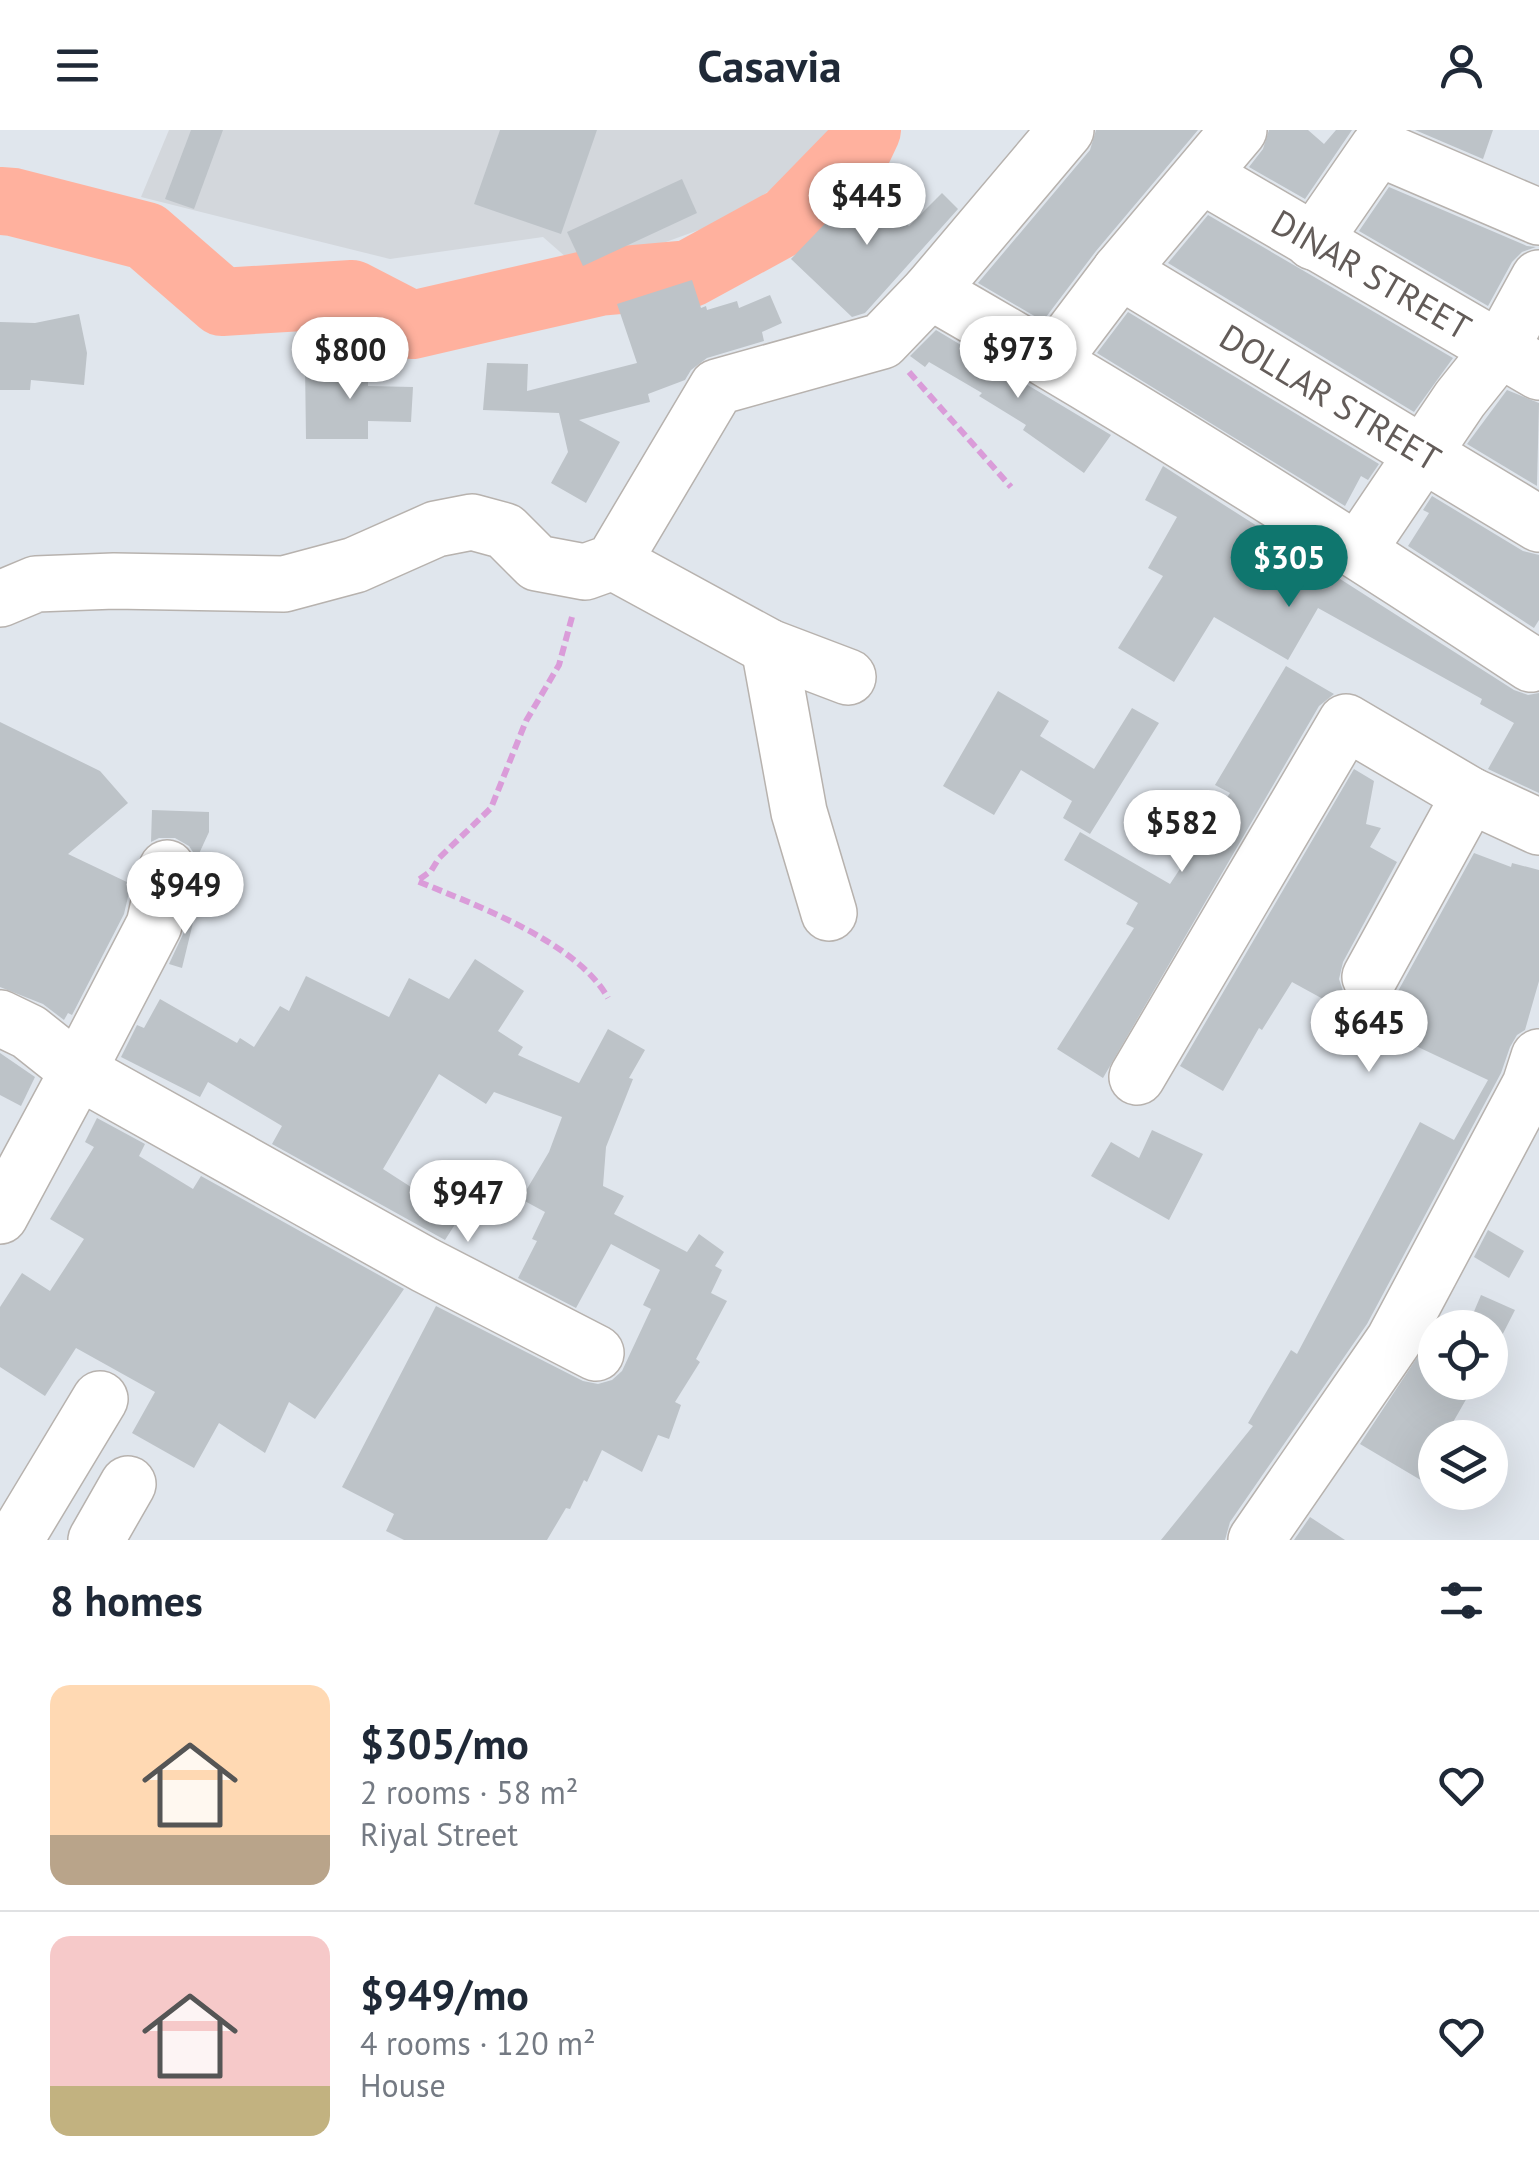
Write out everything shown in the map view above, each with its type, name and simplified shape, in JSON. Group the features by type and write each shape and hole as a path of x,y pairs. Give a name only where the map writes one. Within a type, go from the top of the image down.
{"street":[{"path":"599,567 717,387 882,341 930,291 1066,130"},
{"path":"1052,361 1120,270 1239,130"},
{"path":"1313,242 1378,148 1539,217"},
{"name":"DINAR STREET","path":"1203,176 1519,361"},
{"name":"DOLLAR STREET","path":"1120,270 1539,524"},
{"path":"1358,550 1422,454 1519,361 1539,278"},
{"path":"930,291 1052,361 1358,550 1531,664"},
{"path":"0,599 36,584 284,584 355,565 436,529 472,522 505,531 537,564 599,567 769,647 848,678"},
{"path":"769,647 799,812 829,913"},
{"path":"1138,1077 1346,722 1470,794 1539,827"},
{"path":"1370,977 1470,794"},
{"path":"0,1216 154,925 167,868"},
{"path":"0,1018 28,1032 78,1071 424,1265 596,1352"},
{"path":"1256,1540 1394,1340 1530,1085 1539,1057"},
{"path":"15,1540 100,1399"},
{"path":"96,1540 128,1484"}],"path":[{"path":"882,341 1011,486"},
{"path":"599,567 559,665 526,722 492,808 439,858 431,871 416,881 543,938 600,983 608,998"}],"shaded area":[{"path":"169,130 839,130 832,145 732,218 583,272 543,237 390,259 141,197"}],"building":[{"path":"191,130 223,130 194,209 165,199"},
{"path":"500,130 597,130 561,234 474,204"},
{"path":"1096,130 1198,130 1043,321 978,283 1090,150"},
{"path":"1269,130 1308,130 1324,144 1336,130 1352,130 1305,199 1249,167 1263,149"},
{"path":"1415,130 1493,130 1483,159"},
{"path":"682,179 697,213 583,266 567,232"},
{"path":"864,183 909,226 942,193 958,209 865,313 852,317 791,259"},
{"path":"1389,187 1536,247 1522,252 1512,262 1488,306 1359,231"},
{"path":"1208,215 1453,358 1414,412 1168,263"},
{"path":"692,280 701,308 706,306 707,310 737,301 739,308 770,295 782,323 762,332 764,341 707,358 685,380 648,394 650,402 579,420 620,442 586,503 551,483 568,452 559,413 483,410 487,363 528,364 527,391 637,363 617,304"},
{"path":"1128,312 1379,464 1368,480 1361,476 1345,506 1097,353"},
{"path":"79,314 87,353 84,385 31,380 30,390 0,390 0,322 35,323"},
{"path":"936,330 1111,435 1084,473 1023,430 1026,425 979,396 982,393 929,362 925,367 910,356"},
{"path":"305,364 368,364 368,386 413,387 411,422 368,421 368,439 306,439"},
{"path":"1507,390 1539,403 1537,486 1467,444"},
{"path":"1163,466 1514,690 1528,695 1539,693 1539,793 1488,769 1514,723 1480,704 1482,699 1318,608 1288,660 1214,617 1174,682 1118,648 1163,576 1148,568 1177,517 1145,500"},
{"path":"1432,496 1523,551 1539,555 1539,620 1534,628 1408,546 1429,513 1423,510"},
{"path":"1286,666 1334,694 1319,706 1103,1078 1057,1049 1134,928 1126,924 1138,903 1064,860 1080,832 1170,884 1230,793 1215,785"},
{"path":"998,691 1049,721 1040,736 1094,769 1132,708 1159,723 1090,834 1063,818 1072,801 1021,770 994,815 943,786"},
{"path":"0,722 100,771 128,803 68,854 131,884 124,914 72,1015 68,1013 64,1020 43,1004 0,987"},
{"path":"1354,769 1374,781 1366,824 1381,828 1370,847 1397,862 1343,962 1339,979 1344,994 1356,1005 1372,1008 1385,1004 1397,993 1474,853 1511,867 1512,863 1539,870 1539,981 1525,1030 1510,1047 1501,1073 1367,1324 1230,1522 1225,1540 1161,1540 1253,1426 1248,1423 1291,1350 1297,1354 1420,1122 1454,1140 1488,1080 1365,1022 1292,982 1262,1030 1259,1028 1223,1091 1180,1066"},
{"path":"152,810 209,812 209,832 197,858 189,846 175,838 151,842"},
{"path":"192,898 199,898 182,968 169,964 184,932"},
{"path":"475,959 524,991 498,1031 523,1047 518,1055 579,1083 608,1029 645,1050 629,1078 633,1079 606,1147 603,1186 624,1196 614,1214 687,1252 699,1234 724,1252 715,1266 722,1270 711,1293 727,1301 696,1359 700,1362 675,1402 681,1405 669,1439 658,1435 642,1472 602,1450 587,1482 584,1480 570,1509 566,1508 547,1540 404,1540 386,1531 394,1514 342,1487 436,1306 583,1381 598,1384 612,1380 622,1371 651,1309 643,1305 660,1270 611,1244 576,1308 518,1278 537,1241 532,1239 545,1212 521,1199 549,1152 562,1117 494,1092 486,1104 439,1074 383,1169 459,1218 445,1240 272,1144 282,1126 208,1082 200,1097 121,1057 137,1025 144,1028 160,999 237,1043 240,1038 254,1047 280,1006 289,1011 306,976 389,1017 409,978 449,999"},
{"path":"0,1053 35,1077 21,1106 0,1095"},
{"path":"97,1118 145,1144 139,1156 193,1189 201,1176 404,1289 315,1419 289,1402 265,1453 219,1423 194,1468 132,1433 155,1392 76,1348 45,1396 0,1367 0,1307 22,1273 50,1291 84,1239 50,1219 94,1147 85,1142"},
{"path":"1152,1130 1203,1154 1169,1220 1091,1176 1111,1142 1139,1158"},
{"path":"1488,1230 1524,1251 1509,1278 1474,1257"},
{"path":"1481,1295 1515,1310 1508,1324 1508,1310 1475,1310"},
{"path":"1418,1356 1418,1400 1466,1400 1454,1420 1418,1420 1418,1478 1360,1444"},
{"path":"1310,1517 1345,1540 1294,1540"}],"waterway":[{"path":"0,201 146,236 222,302 352,294 412,325 599,282 689,274 788,220 859,147 867,130"}]}
